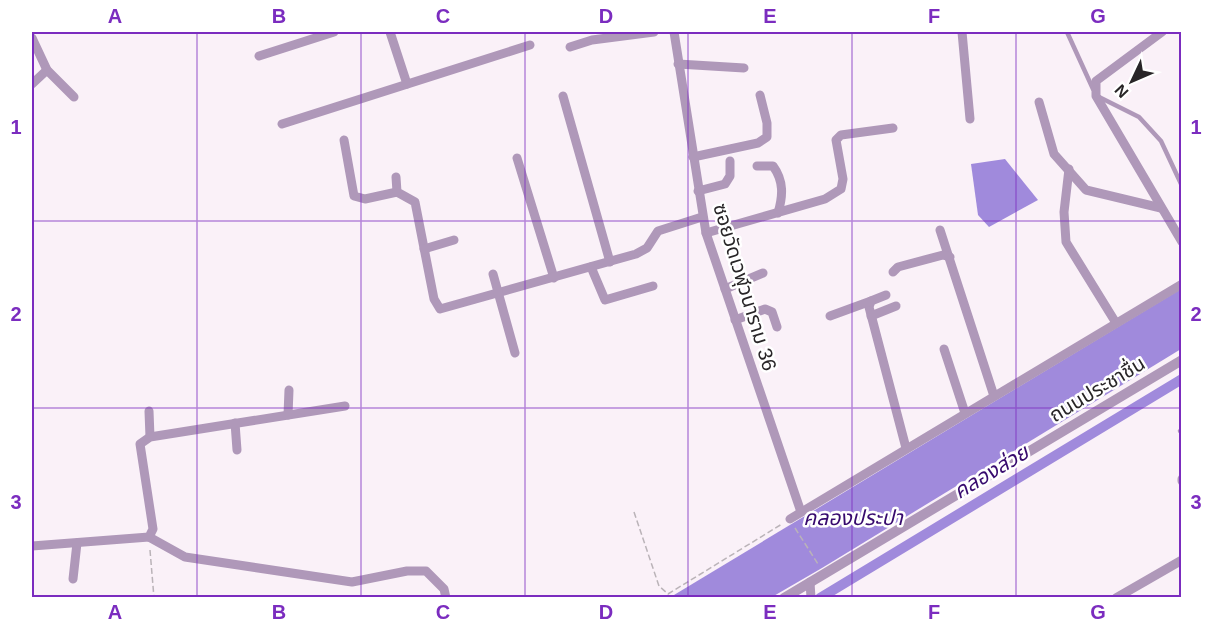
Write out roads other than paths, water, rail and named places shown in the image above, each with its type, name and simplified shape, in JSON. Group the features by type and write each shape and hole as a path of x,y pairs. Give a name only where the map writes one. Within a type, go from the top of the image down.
{"street":[{"path":"260,56 334,32"},
{"path":"390,32 407,84"},
{"path":"570,47 592,39 654,32"},
{"name":"ซอยวัดเวฬุวนาราม 36","path":"674,32 706,233 801,512"},
{"path":"962,32 970,119"},
{"path":"1162,32 1096,81 1096,96 1182,242"},
{"path":"32,38 46,69 74,97"},
{"path":"282,124 530,45"},
{"path":"678,64 744,69"},
{"path":"32,84 46,69"},
{"path":"693,157 758,143 767,137 767,123 760,95"},
{"path":"563,96 610,262"},
{"path":"1039,102 1054,154 1086,190 1161,208"},
{"path":"706,233 805,206 841,189 843,178 836,140 841,135 893,128"},
{"path":"344,140 354,196 365,199 397,192 415,202 434,299 440,309 610,262 647,248 658,231 702,217"},
{"path":"517,158 554,278"},
{"path":"698,191 726,184 730,176 730,161"},
{"path":"757,166 773,166 779,174 783,197 778,213"},
{"path":"1069,169 1064,212 1066,242 1116,322"},
{"path":"396,177 397,192"},
{"path":"940,230 994,396"},
{"path":"423,249 454,240"},
{"path":"893,272 898,267 943,255 950,257"},
{"path":"591,267 605,300 653,286"},
{"path":"725,289 763,273"},
{"path":"493,274 515,353"},
{"path":"791,520 906,448 1182,284"},
{"path":"831,316 886,295"},
{"path":"871,301 868,307 906,448"},
{"path":"872,316 896,306"},
{"path":"735,320 765,309 772,312 777,327"},
{"path":"944,349 965,413"},
{"name":"ถนนประชาชื่น","path":"784,597 800,593 810,582 1182,360"},
{"path":"288,415 289,390"},
{"path":"149,537 153,529 140,444 150,437 235,428 288,415 345,406"},
{"path":"149,411 150,437"},
{"path":"235,428 237,446"},
{"path":"32,546 149,537 185,556 352,582 407,571 426,572 444,589 446,597"},
{"path":"73,579 77,543"},
{"path":"1116,597 1182,560"},
{"path":"810,582 811,597"}],"lane":[{"path":"1067,32 1096,96 1139,117 1147,125 1161,141 1182,186"}],"water":[{"path":"1005,159 1038,200 989,227 978,215 971,164"},
{"name":"คลองประปา","path":"1181,289 1181,349 822,568 772,597 669,598"}],"waterway":[{"name":"คลองส่วย","path":"820,598 1182,379"}]}
